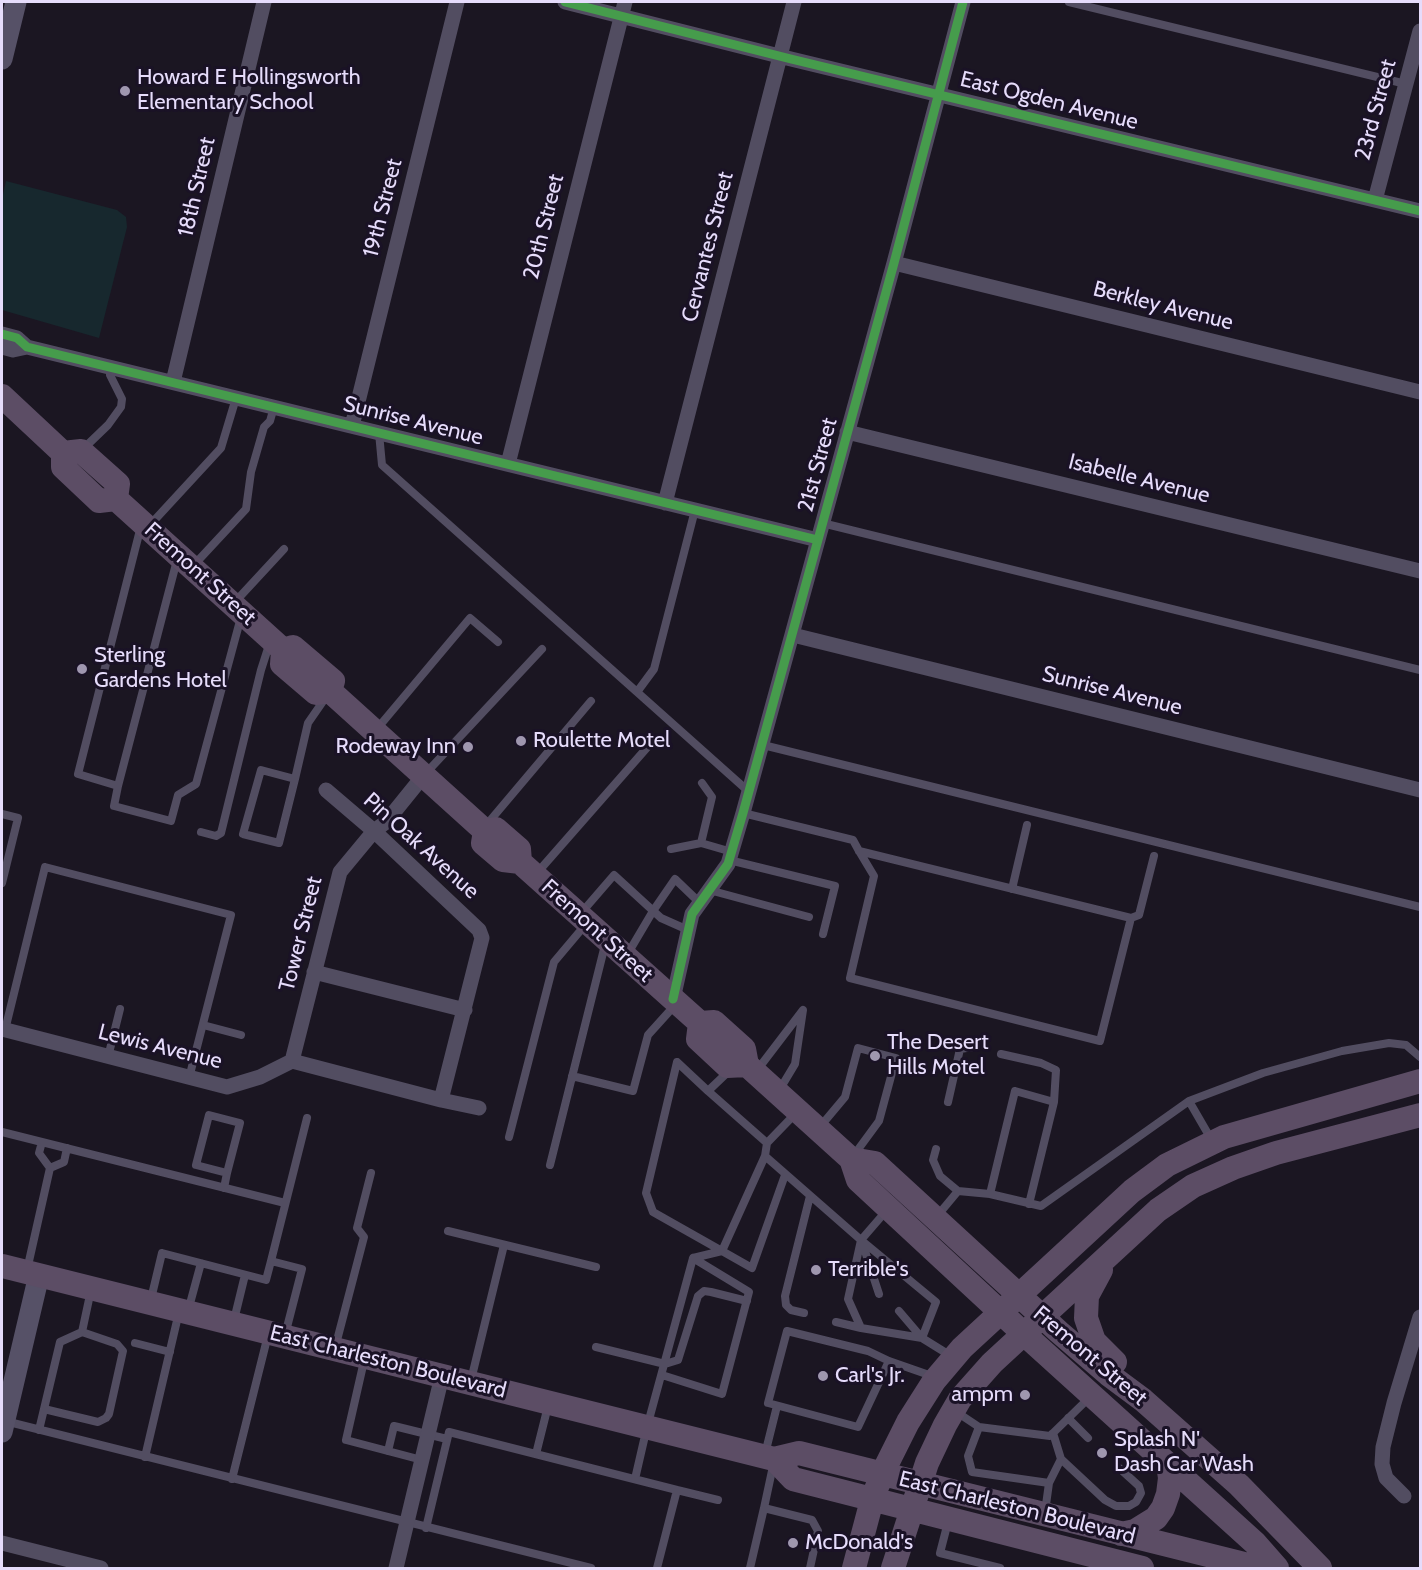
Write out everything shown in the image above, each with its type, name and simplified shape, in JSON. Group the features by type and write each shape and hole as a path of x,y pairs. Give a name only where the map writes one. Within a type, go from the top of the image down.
{"main road":[{"name":"Fremont Street","path":"2,396 72,452 63,467 99,501 116,499 277,644 293,647 333,681 330,691 484,830 483,843 503,860 528,869 700,1023 714,1022 744,1049 745,1068 778,1093 851,1159 858,1180 889,1209 1010,1304 1033,1325 1091,1396 1255,1543 1277,1569"},
{"path":"854,1569 872,1500 882,1474 912,1415 936,1378 953,1357 1132,1191 1167,1165 1212,1142 1251,1128 1420,1081"},
{"path":"1214,1175 1215,1167 1237,1148 1252,1144 1358,1098"},
{"path":"893,1569 931,1452 953,1410 982,1374 1158,1210 1214,1175 1276,1153 1420,1115"},
{"name":"Fremont Street","path":"851,1159 875,1163 935,1218 1010,1304"},
{"path":"1116,1248 1092,1285 1085,1306 1086,1318 1094,1341 1133,1379 1143,1400"},
{"name":"East Charleston Boulevard","path":"2,1266 770,1457 799,1453 1260,1569"},
{"name":"Fremont Street","path":"1033,1325 1143,1400 1239,1485 1320,1569"},
{"name":"East Charleston Boulevard","path":"770,1457 793,1479 1142,1569"},
{"path":"1121,1534 1135,1531 1156,1518 1163,1508 1170,1478 1168,1464"}],"street":[{"path":"2,59 16,2"},
{"name":"18th Street","path":"173,382 264,2"},
{"name":"19th Street","path":"352,426 458,2"},
{"name":"East Ogden Avenue","path":"565,2 623,9 780,56 1420,211"},
{"name":"Cervantes Street","path":"665,503 794,2"},
{"name":"21st Street","path":"675,1001 692,914 730,856 763,745 963,2"},
{"name":"20th Street","path":"508,465 623,9"},
{"name":"23rd Street","path":"1375,200 1420,32"},
{"name":"Berkley Avenue","path":"894,264 1420,392"},
{"name":"Sunrise Avenue","path":"2,334 17,338 27,347"},
{"name":"Sunrise Avenue","path":"2,347 13,350 27,347 818,540"},
{"name":"Isabelle Avenue","path":"847,432 1420,571"},
{"name":"Sunrise Avenue","path":"793,635 1420,790"},
{"name":"Tower Street","path":"292,1061 340,872 374,831 386,822 424,775"},
{"name":"Pin Oak Avenue","path":"326,790 374,831 479,930 482,938 465,1010"},
{"path":"314,972 465,1010 441,1100"},
{"name":"Lewis Avenue","path":"3,1030 227,1087 260,1077 292,1061"},
{"path":"292,1061 479,1108"},
{"path":"3,1426 6,1393 32,1274"},
{"path":"1404,1496 1386,1478 1382,1464 1383,1447 1420,1317"},
{"path":"1405,1367 1420,1372"},
{"path":"396,1569 442,1376"},
{"path":"2,1543 101,1569"}],"lane":[{"path":"1069,2 1406,84"},
{"path":"72,452 108,425 122,407 122,399 110,375 110,367"},
{"path":"118,786 78,774 145,525 221,448 236,398"},
{"path":"274,407 270,421 264,427 251,472 246,509 185,561 114,806 171,821 178,795 196,784 238,608 284,549"},
{"path":"379,433 382,465 748,791"},
{"path":"637,692 654,669 695,510"},
{"path":"822,523 1420,670"},
{"path":"375,732 470,618 498,642"},
{"path":"201,832 216,836 221,833 261,670 277,644"},
{"path":"424,775 542,649"},
{"path":"295,779 261,770 243,834 279,843 295,779 308,723 330,691"},
{"path":"484,830 591,701"},
{"path":"528,869 651,743"},
{"path":"763,745 1420,907"},
{"path":"701,843 712,797 702,783"},
{"path":"743,813 853,840 874,876 850,978 1100,1041 1131,918"},
{"path":"2,814 18,818 2,883"},
{"path":"1012,889 1027,825"},
{"path":"670,849 701,843 730,856 835,886 823,934"},
{"path":"859,851 1131,918 1139,915 1154,856"},
{"path":"3,1030 45,867 231,915 189,1078"},
{"path":"509,1137 554,962 614,875 661,918 688,930"},
{"path":"626,957 675,879 704,897 809,917"},
{"path":"550,1165 607,939"},
{"path":"572,1076 633,1091 648,1035 675,1001"},
{"path":"108,1057 120,1009"},
{"path":"708,1091 745,1068 803,1010 795,1064 778,1093"},
{"path":"203,1025 242,1035"},
{"path":"936,1149 933,1160 940,1176 958,1191 990,1194 1041,1206 1189,1101 1263,1073 1342,1051 1389,1043 1406,1045 1420,1057"},
{"path":"948,1102 960,1050 973,1047"},
{"path":"818,1129 845,1097 858,1048 896,1059 879,1121 851,1159"},
{"path":"1001,1053 1041,1063 1056,1070 1054,1102 1029,1204"},
{"path":"767,1143 677,1062 646,1193 652,1212 752,1268 785,1175"},
{"path":"990,1194 1015,1091 1054,1102"},
{"path":"1189,1101 1212,1142"},
{"path":"723,1251 765,1156 767,1143 797,1111"},
{"path":"224,1188 240,1123 209,1115 196,1165 227,1173"},
{"path":"150,1303 162,1253 266,1280 307,1119"},
{"path":"2,1132 285,1203"},
{"path":"32,1274 50,1168 39,1153 42,1142"},
{"path":"50,1168 64,1162 67,1148"},
{"path":"765,1156 936,1302 922,1338"},
{"path":"335,1349 364,1237 357,1228 371,1173"},
{"path":"935,1218 958,1191"},
{"path":"804,1314 791,1310 786,1305 785,1296 810,1196"},
{"path":"861,1328 848,1299 861,1240 889,1209"},
{"path":"448,1231 596,1267"},
{"path":"861,1240 879,1294"},
{"path":"470,1383 504,1245"},
{"path":"693,1258 723,1251"},
{"path":"662,1375 722,1394 747,1301 749,1292 693,1258"},
{"path":"635,1479 693,1258"},
{"path":"232,1479 277,1334 302,1269 271,1261"},
{"path":"145,1457 170,1352 201,1263"},
{"path":"233,1324 245,1275"},
{"path":"82,1332 92,1289"},
{"path":"596,1347 665,1364 678,1360 698,1296 704,1291 747,1301"},
{"path":"899,1311 922,1338 953,1357"},
{"path":"836,1322 922,1338"},
{"path":"889,1361 858,1427 768,1403 787,1331 868,1351 936,1378"},
{"path":"39,1430 44,1409 60,1342 82,1332 117,1344 123,1351 109,1414 106,1418 98,1422 44,1409"},
{"path":"135,1343 170,1352"},
{"path":"366,1357 346,1440 422,1460"},
{"path":"953,1410 979,1427 1050,1436 1091,1396"},
{"path":"536,1454 549,1402"},
{"path":"750,1569 764,1508 777,1406"},
{"path":"1068,1418 1088,1438"},
{"path":"3,1426 39,1430 591,1569"},
{"path":"388,1451 394,1426 447,1439"},
{"path":"979,1427 968,1456 972,1472 1049,1483"},
{"path":"426,1528 449,1432 718,1500"},
{"path":"1053,1433 1061,1459 1105,1500 1116,1506 1129,1506 1136,1502 1141,1493 1140,1486 1118,1467"},
{"path":"1044,1515 1049,1483 1061,1459"},
{"path":"657,1569 677,1490"},
{"path":"764,1508 812,1520 818,1532 810,1569"},
{"path":"948,1519 940,1553 1000,1569"}],"shaded area":[{"path":"6,181 117,210 126,217 127,227 99,338 2,310 2,199"}],"cycle path":[{"path":"565,2 1420,211"},
{"path":"673,999 692,914 728,864 743,813 963,2"},
{"path":"2,334 17,338 27,347 818,540"}],"place":[{"name":"Howard E Hollingsworth Elementary School","path":"125,91"},
{"name":"Sterling Gardens Hotel","path":"82,669"},
{"name":"Roulette Motel","path":"521,741"},
{"name":"Rodeway Inn","path":"468,747"},
{"name":"The Desert Hills Motel","path":"875,1056"},
{"name":"Terrible's","path":"816,1270"},
{"name":"Carl's Jr.","path":"823,1376"},
{"name":"ampm","path":"1025,1395"},
{"name":"Splash N' Dash Car Wash","path":"1102,1453"},
{"name":"McDonald's","path":"793,1543"}]}
